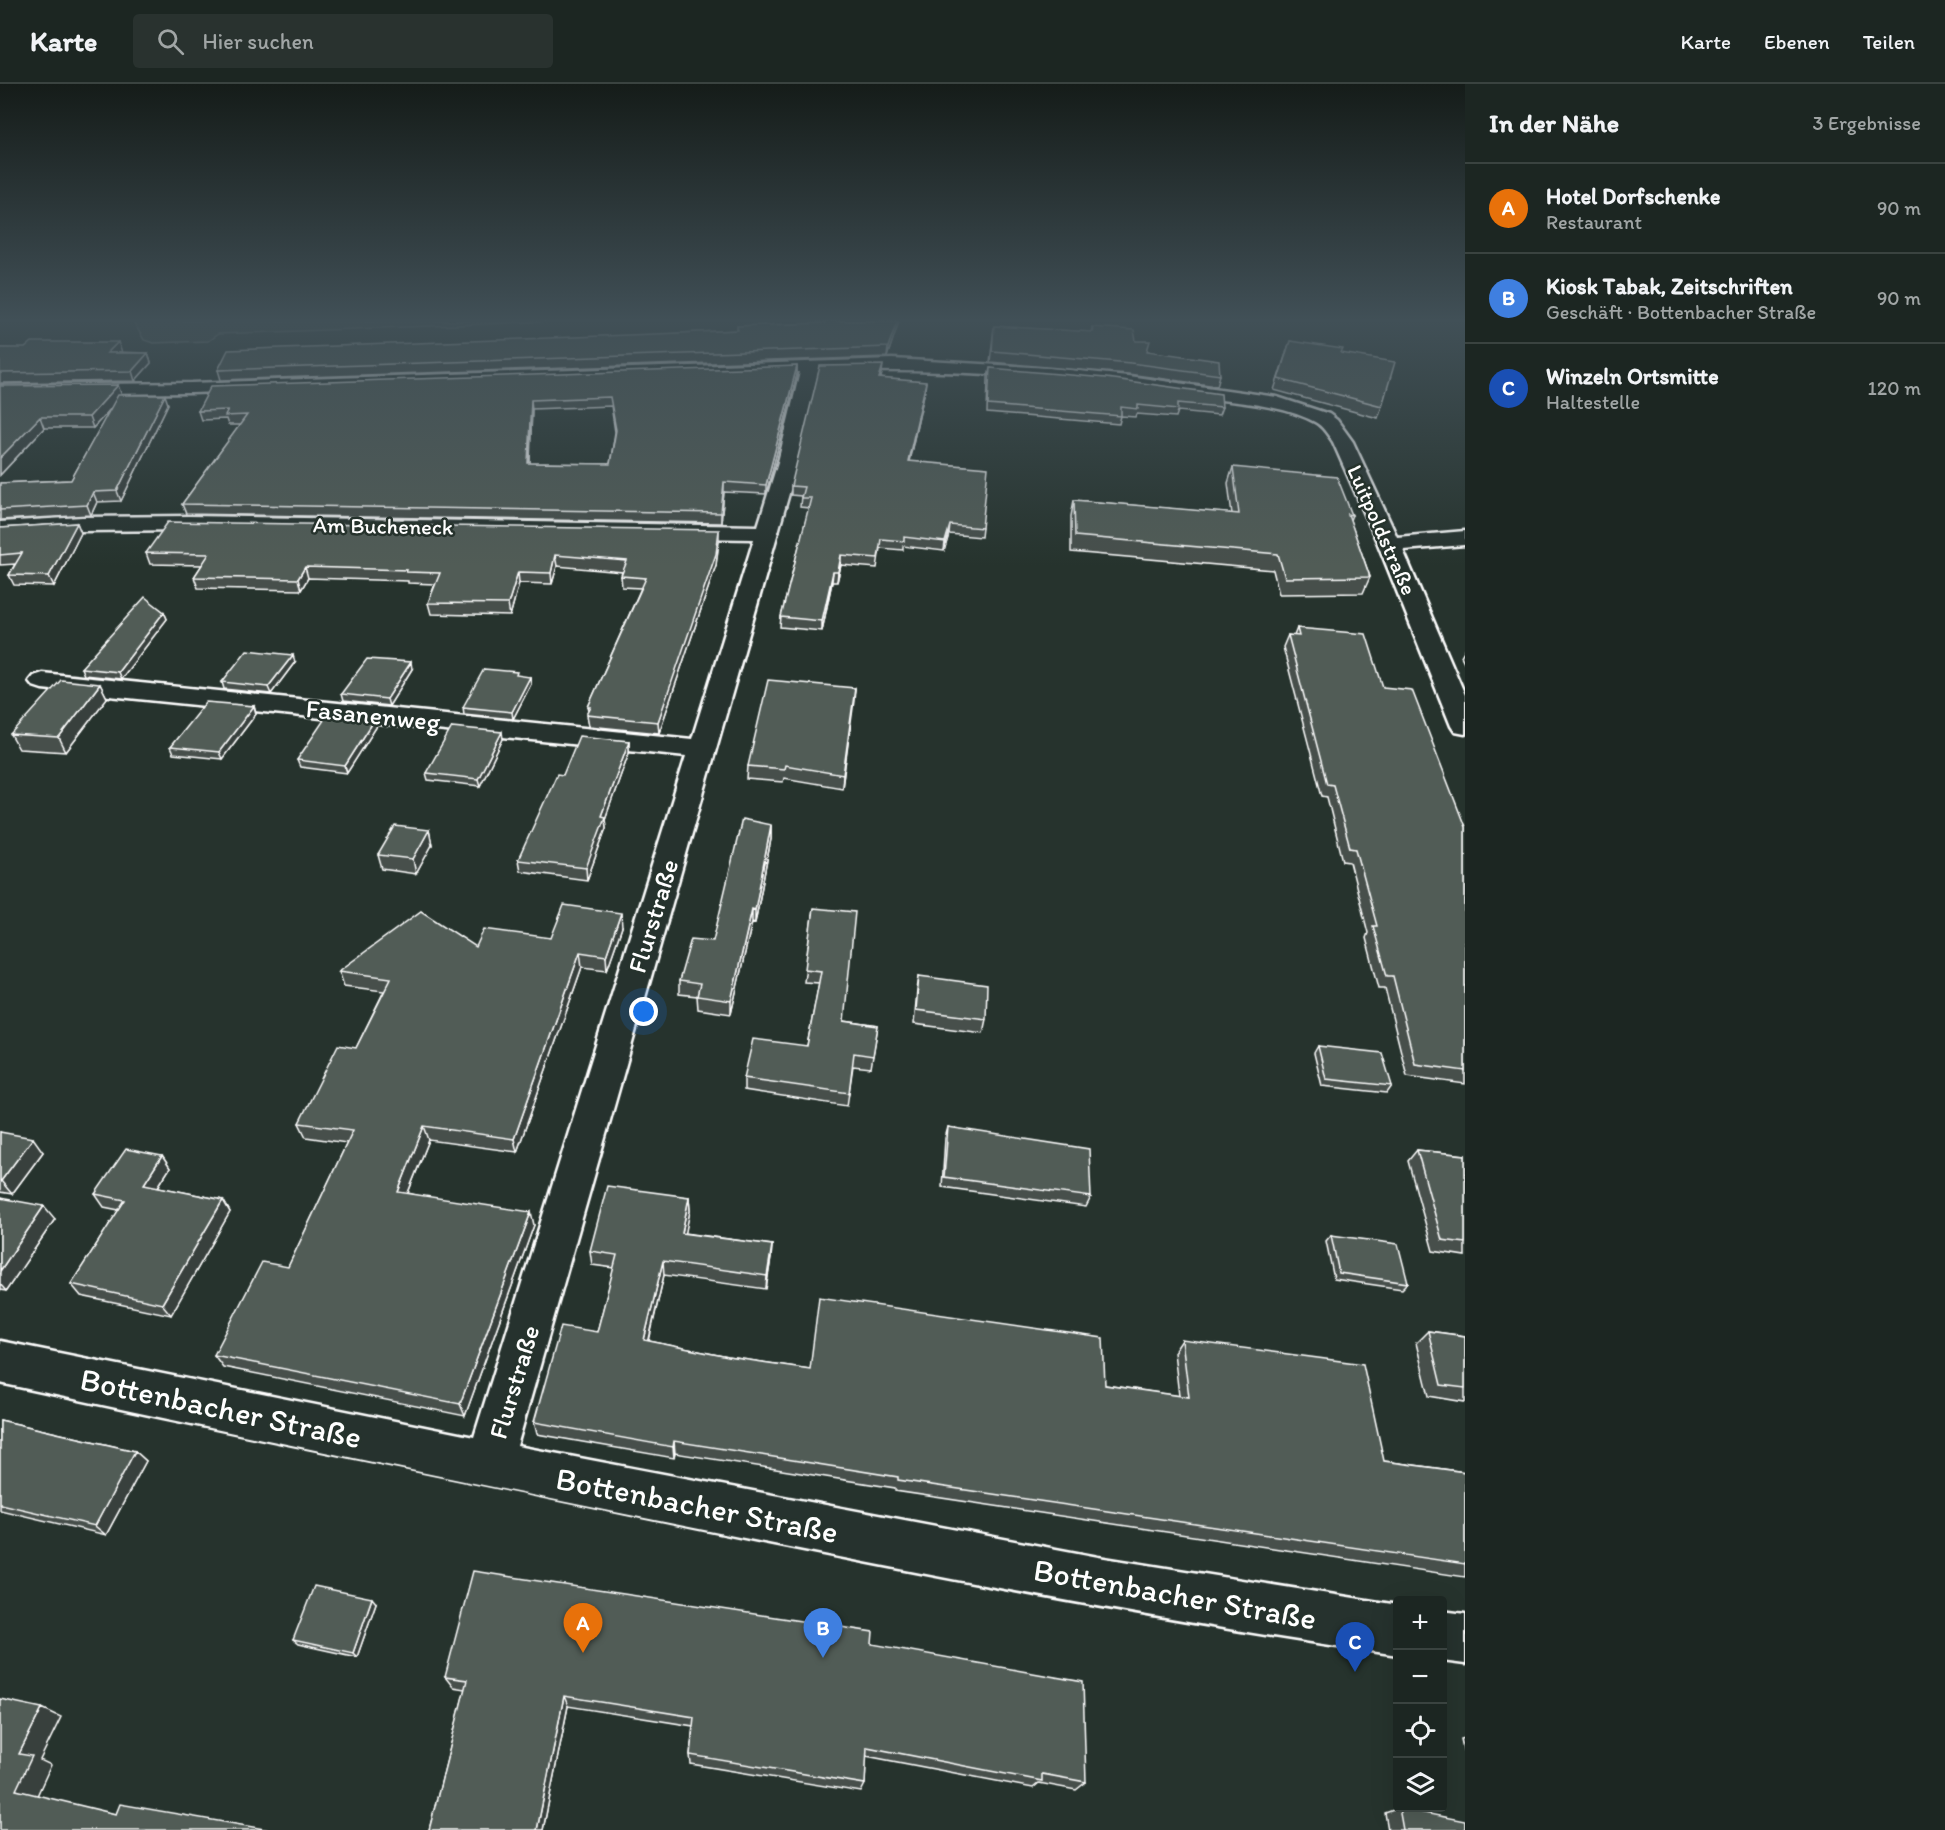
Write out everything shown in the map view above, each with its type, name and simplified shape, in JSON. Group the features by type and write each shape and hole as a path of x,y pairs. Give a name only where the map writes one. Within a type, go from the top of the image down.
{"street":[{"name":"Flurstraße","path":"489,1464 788,462 802,402"},
{"name":"Luitpoldstraße","path":"1265,402 1294,407 1322,418 1337,433 1389,544 1465,726"},
{"name":"Am Bucheneck","path":"0,529 189,523 766,533"},
{"path":"1389,544 1465,538"},
{"name":"Fasanenweg","path":"42,681 703,749"},
{"name":"Bottenbacher Straße","path":"0,1362 489,1464 980,1560 1295,1616 1393,1629"},
{"path":"1447,1637 1465,1639"}],"building":[{"path":"0,402 102,402 89,417 40,417 0,458"},
{"path":"114,402 161,402 117,491 93,492 87,505 0,510 0,483 71,480"},
{"path":"202,402 531,402 528,463 610,464 616,430 611,402 787,402 766,485 724,482 721,513 182,504 247,415 225,416 228,410 198,411"},
{"path":"811,402 921,402 908,461 988,468 982,528 950,525 945,542 904,537 904,541 881,539 878,558 841,555 838,572 833,572 822,621 781,617 811,498 801,498 804,487 791,486"},
{"path":"988,402 1222,402 1222,407 1178,403 1178,409 1138,405 1138,409 1121,407 1121,416 988,405"},
{"path":"1368,402 1383,402 1382,406"},
{"path":"1233,467 1337,477 1352,515 1348,514 1370,577 1285,578 1278,554 1075,536 1074,500 1239,514"},
{"path":"168,522 719,530 716,554 658,722 587,715 591,707 588,707 646,578 621,576 627,561 555,555 551,573 518,572 508,604 428,603 440,573 305,567 298,579 194,577 209,554 146,553"},
{"path":"77,523 49,576 9,575 22,553 0,555 0,528"},
{"path":"145,597 164,612 118,672 81,668"},
{"path":"1297,628 1366,634 1383,687 1412,690 1465,827 1465,1071 1415,1064 1393,976 1387,976 1373,926 1377,926 1356,849 1350,848 1333,785 1327,784 1288,635 1299,636"},
{"path":"247,650 293,655 268,687 222,682"},
{"path":"367,659 411,662 387,699 341,694"},
{"path":"484,669 517,672 516,675 530,677 512,712 463,707"},
{"path":"61,680 100,684 59,738 11,735"},
{"path":"768,680 855,688 843,775 785,765 784,769 748,766"},
{"path":"206,702 254,706 219,752 170,747"},
{"path":"328,714 375,719 345,766 297,760"},
{"path":"452,727 502,732 478,779 426,773"},
{"path":"579,736 629,741 601,816 605,817 586,868 518,860 557,774 563,775"},
{"path":"742,819 771,825 755,910 752,909 731,1001 697,996 700,984 679,981 691,939 713,941"},
{"path":"395,826 429,830 413,859 378,855"},
{"path":"564,905 621,913 606,956 580,952 514,1139 424,1126 398,1192 531,1212 460,1404 214,1355 262,1262 288,1267 353,1130 299,1123 338,1045 356,1048 391,978 339,971 421,911 476,947 484,929 551,938"},
{"path":"813,908 855,912 844,1021 878,1026 873,1056 854,1053 849,1093 744,1078 753,1039 807,1046 821,971 805,969"},
{"path":"919,976 987,985 986,1019 916,1010"},
{"path":"1318,1046 1382,1053 1392,1086 1326,1079"},
{"path":"948,1127 1089,1149 1091,1197 944,1177"},
{"path":"0,1132 33,1138 1,1181 0,1181"},
{"path":"126,1149 162,1156 144,1184 223,1200 162,1304 71,1284 125,1200 95,1194"},
{"path":"1417,1150 1465,1155 1465,1243 1442,1240"},
{"path":"607,1186 689,1197 682,1233 772,1245 767,1276 663,1261 644,1340 728,1357 810,1369 819,1297 1103,1338 1105,1385 1189,1397 1182,1340 1363,1364 1384,1461 1465,1472 1465,1564 898,1480 898,1477 674,1441 673,1447 534,1422 561,1326 597,1332 617,1255 590,1251"},
{"path":"0,1198 44,1206 0,1271"},
{"path":"1331,1235 1398,1244 1408,1283 1339,1273"},
{"path":"1428,1331 1465,1336 1465,1388 1441,1385"},
{"path":"0,1420 135,1451 95,1526 0,1504"},
{"path":"473,1571 873,1632 872,1644 1083,1682 1086,1782 1042,1774 1042,1781 867,1747 865,1784 690,1755 694,1717 564,1696 537,1830 429,1830 467,1680 445,1677"},
{"path":"314,1586 372,1598 353,1653 293,1640"},
{"path":"0,1699 42,1708 19,1754 32,1756 16,1790 116,1814 120,1804 270,1830 0,1830"},
{"path":"1400,1812 1419,1812 1465,1821 1465,1830 1403,1830"}],"place":[{"name":"Hotel Dorfschenke","path":"583,1653"},
{"name":"Kiosk Tabak, Zeitschriften","path":"823,1658"},
{"name":"Winzeln Ortsmitte","path":"1355,1672"}]}
